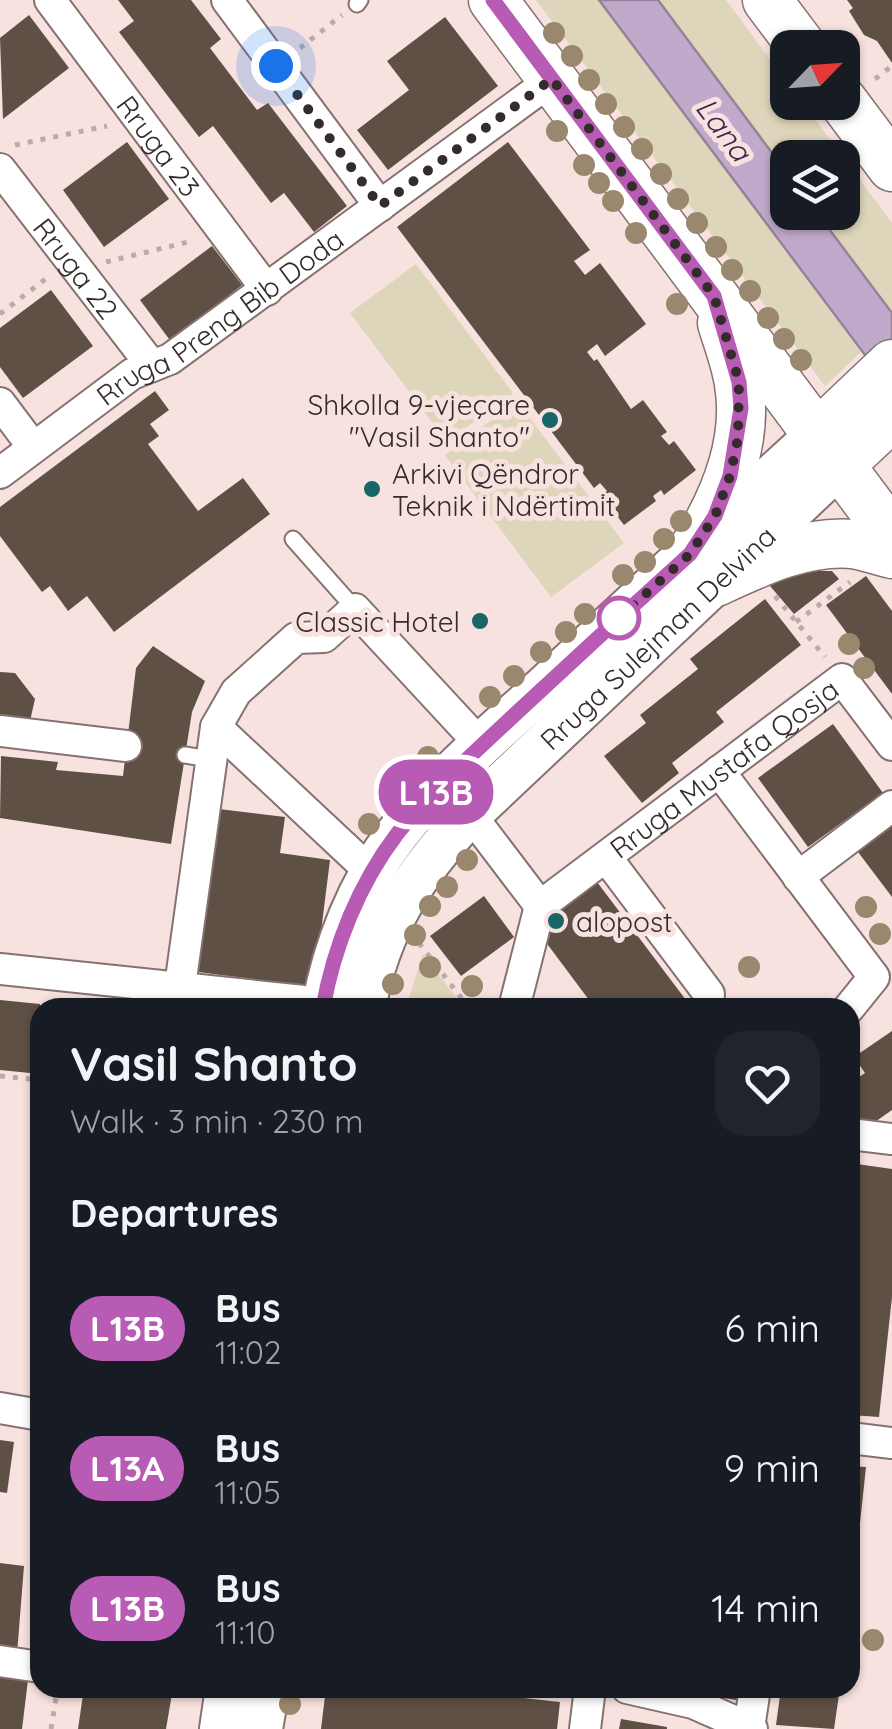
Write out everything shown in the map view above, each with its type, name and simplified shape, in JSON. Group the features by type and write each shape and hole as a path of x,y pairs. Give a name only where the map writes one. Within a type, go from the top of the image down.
{"main road":[{"path":"493,0 892,534"},
{"path":"860,95 892,167"},
{"path":"714,296 739,382 741,408 730,476 715,516 703,568 825,545 854,544 875,565"},
{"name":"Rruga Sulejman Delvina","path":"342,998 430,858 703,568 829,450 874,416 892,364"},
{"name":"Rruga Sulejman Delvina","path":"337,998 336,951 372,872 398,833 482,746 703,568"},
{"path":"221,1729 226,1698"},
{"path":"261,1729 266,1698"}],"street":[{"name":"Rruga 23","path":"50,0 267,290"},
{"path":"227,0 380,206"},
{"name":"Rruga Preng Bib Doda","path":"0,472 132,374 170,360 552,79"},
{"name":"Rruga 22","path":"0,170 152,366"},
{"path":"0,403 34,447"},
{"path":"0,969 178,998 198,757 236,692 296,638 324,637 355,608 482,746"},
{"name":"Rruga Mustafa Qosja","path":"540,906 842,678 892,745"},
{"path":"216,727 372,872"},
{"path":"0,731 126,746"},
{"path":"719,772 874,978 857,998"},
{"path":"798,877 892,806"},
{"path":"470,814 540,906 517,998"},
{"path":"606,857 709,998"},
{"path":"860,1135 892,1139"},
{"path":"0,1408 30,1414"},
{"path":"860,1439 892,1444"},
{"path":"0,1661 30,1666"},
{"path":"585,1729 589,1698"},
{"path":"668,1698 751,1728 754,1698"}],"lane":[{"path":"293,539 355,608"}],"path":[{"path":"276,66 359,2"},
{"path":"860,89 892,66"},
{"path":"0,148 140,120"},
{"path":"0,314 74,265 224,234"},
{"path":"796,622 875,565"},
{"path":"772,593 842,678"},
{"path":"418,942 461,998"},
{"path":"0,1076 30,1079"},
{"path":"50,1729 55,1698"}],"shaded area":[{"path":"536,0 599,0 861,352 825,386"},
{"path":"658,0 726,0 770,59 770,120 816,120 830,140 770,140 770,150"},
{"path":"860,180 892,223 892,313 830,230 860,230"},
{"path":"416,264 513,393 447,442 350,313"},
{"path":"517,401 624,543 551,597 445,455"},
{"path":"423,954 457,998 409,998"}],"water":[{"name":"Lana","path":"599,0 658,0 770,150 770,228"},
{"path":"771,230 830,230 892,313 892,391"}],"building":[{"path":"118,0 191,0 221,39 210,48 257,110 268,103 347,206 314,232 284,193 271,203 213,126 199,137 119,32 134,21"},
{"path":"847,0 892,0 892,63 877,41 864,35 849,11 853,8"},
{"path":"29,15 69,68 3,119 0,38"},
{"path":"445,17 498,86 388,170 357,130 409,90 387,61"},
{"path":"127,142 169,199 104,247 63,190"},
{"path":"508,142 590,250 574,261 585,275 600,263 646,324 605,356 597,344 587,352 594,361 597,359 631,409 643,400 667,432 661,436 669,445 674,441 696,470 664,495 661,490 653,496 656,501 624,525 601,495 607,491 600,483 594,488 397,227"},
{"path":"212,246 242,285 229,295 235,303 175,347 140,300"},
{"path":"51,290 93,346 23,398 0,367 0,328"},
{"path":"155,391 169,410 150,424 159,436 148,444 198,511 243,478 270,514 114,632 87,596 68,611 50,586 42,592 0,536 0,507"},
{"path":"832,571 839,579 794,614 770,586 785,577"},
{"path":"866,576 892,611 892,694 826,605"},
{"path":"765,599 801,645 716,712 724,722 672,763 679,773 642,803 604,756 646,723 640,715 698,669 690,659"},
{"path":"153,646 205,681 192,712 171,844 0,818 1,756 58,762 56,770 123,776 136,668"},
{"path":"0,672 15,673 35,699 30,721 0,716"},
{"path":"833,724 883,793 808,847 758,778"},
{"path":"219,809 285,817 280,853 330,860 314,987 198,972"},
{"path":"892,826 892,897 858,852"},
{"path":"594,878 684,998 588,998 545,941 552,910"},
{"path":"484,896 514,937 461,976 430,936"},
{"path":"0,1000 30,1003 30,1073 0,1070"},
{"path":"892,1031 892,1110 862,1131 860,1076 865,1073 860,1066 860,1053"},
{"path":"860,1164 892,1169 892,1297 879,1417 860,1416"},
{"path":"0,1440 14,1442 7,1493 0,1492"},
{"path":"860,1467 866,1467 860,1523"},
{"path":"0,1563 24,1566 17,1654 0,1652"},
{"path":"0,1676 28,1680 22,1729 0,1729"},
{"path":"83,1698 171,1698 166,1729 78,1729"},
{"path":"325,1698 524,1698 560,1702 557,1729 321,1729"},
{"path":"780,1698 839,1698 834,1729 776,1725"},
{"path":"621,1719 667,1727 667,1729 619,1729"}],"bus line":[{"name":"L13B","path":"325,998 336,951 349,919 372,872 398,833 482,746 690,554 715,516 730,476 738,438 739,382 714,296 493,0"}],"place":[{"name":"Shkolla 9-vjeçare \"Vasil Shanto\"","path":"550,420"},
{"name":"Arkivi Qëndror Teknik i Ndërtimit","path":"372,489"},
{"name":"Classic Hotel","path":"480,621"},
{"name":"alopost","path":"556,921"}],"route":[{"path":"276,66 380,206 552,79 714,296 739,382 741,408 730,476 715,516 690,554 619,618"}]}
